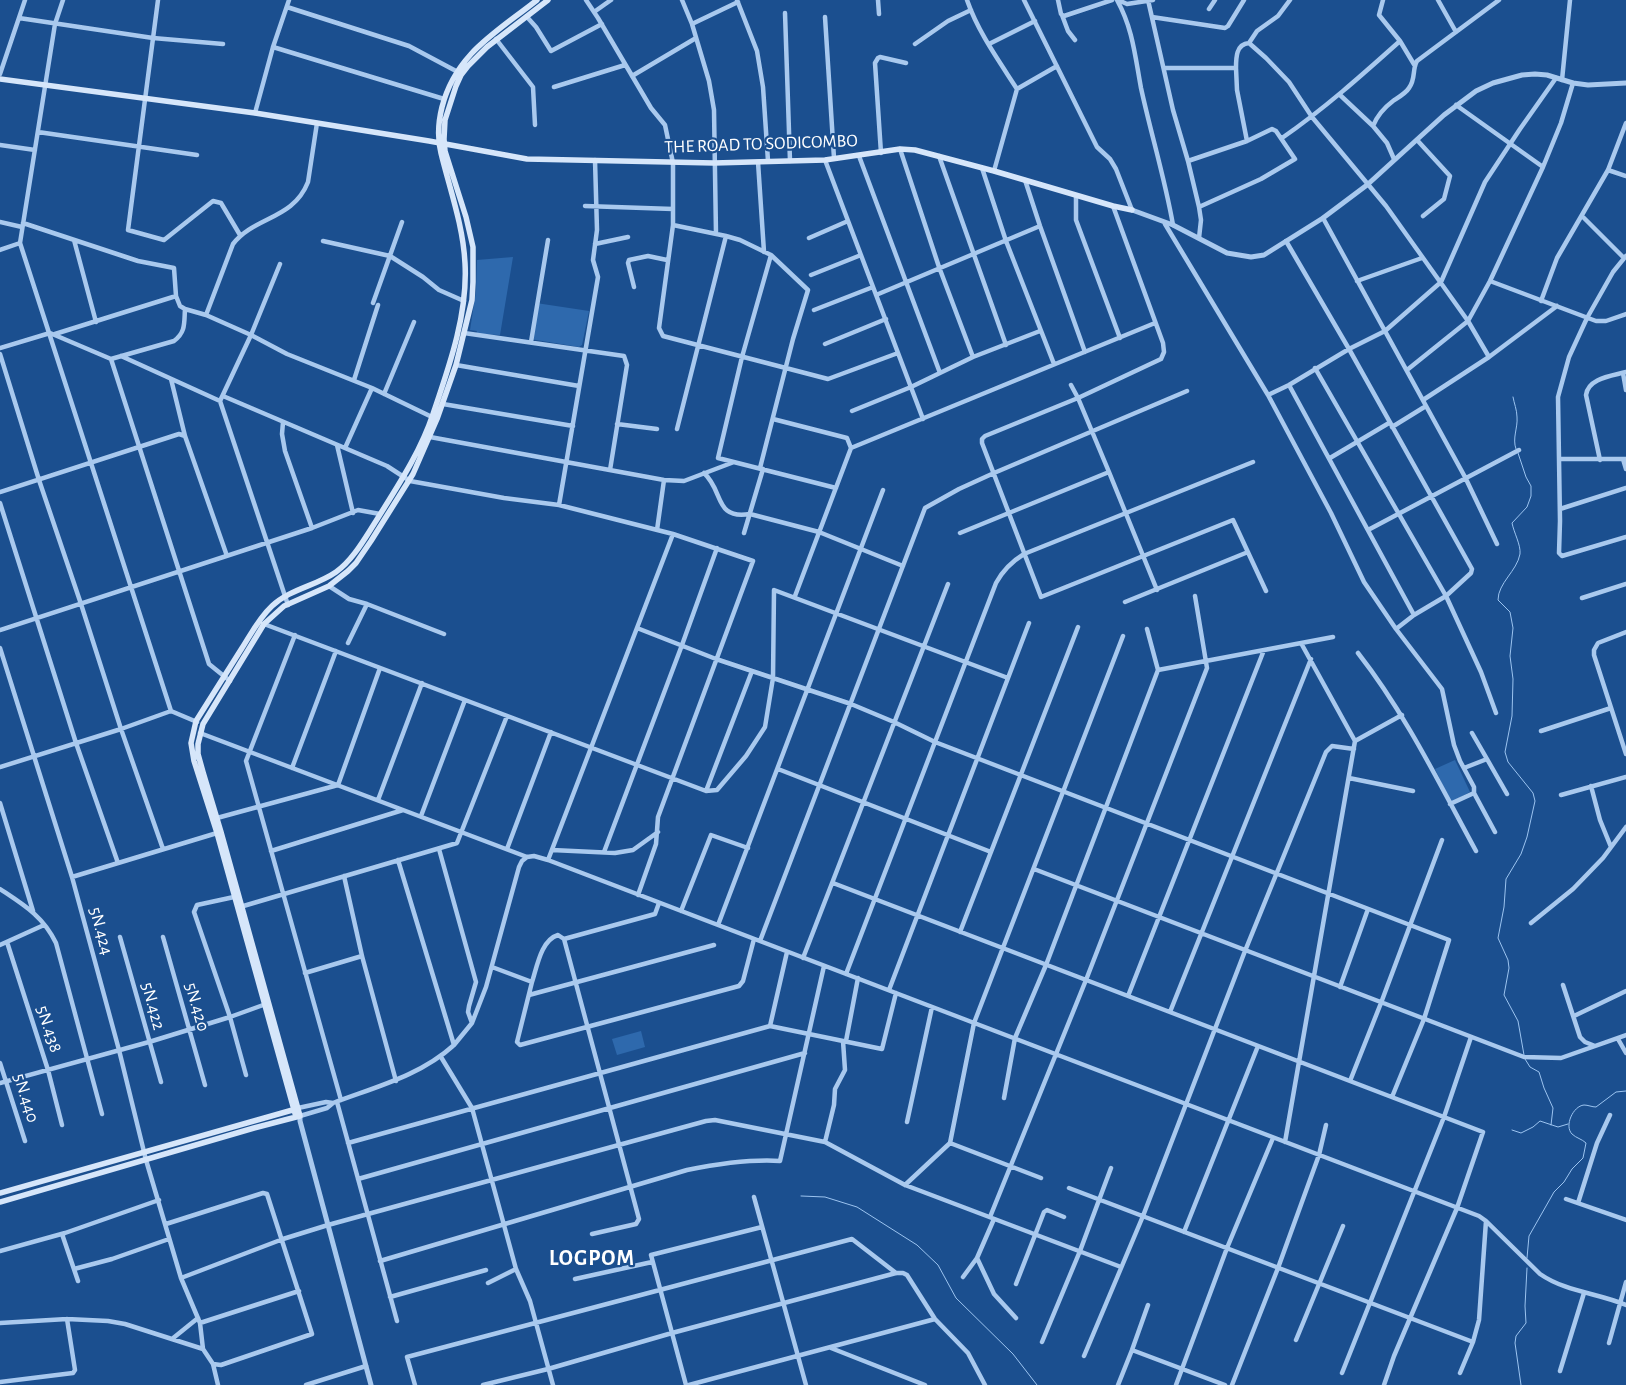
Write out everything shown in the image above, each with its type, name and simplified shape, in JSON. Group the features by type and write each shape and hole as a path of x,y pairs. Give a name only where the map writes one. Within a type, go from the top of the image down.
{"main road":[{"path":"0,1202 299,1118 198,754 200,733 203,724 264,624 276,612 329,586 356,563 410,481 430,437 464,301 465,281 462,240 441,143 444,99 456,71 472,51 528,3 538,0"},
{"path":"441,130 461,75 475,57 548,0"},
{"name":"THE ROAD TO SODICOMBO","path":"0,79 256,113 527,159 673,164 826,160 900,149 915,150 1132,210"},
{"path":"240,907 234,897 194,761 191,743 196,721 262,617 285,596 323,579 342,567 363,540 403,477 443,404 464,333 472,291 473,247 466,217 441,143"},
{"path":"0,1193 296,1109"}],"street":[{"path":"0,74 25,0"},
{"path":"63,0 55,24 20,243 52,334 171,711"},
{"path":"158,0 128,230 164,240 213,200 216,200 221,203 240,235"},
{"path":"256,113 273,47 289,0"},
{"path":"586,0 651,108 665,125 673,164 673,225 659,328 663,336 828,379 898,353"},
{"path":"594,12 611,0"},
{"path":"682,0 692,24 709,81 714,110 716,234"},
{"path":"878,0 879,14"},
{"path":"967,0 989,44 1017,89"},
{"path":"1024,0 1097,147 1110,159 1116,169 1132,210 1165,224 1172,225 1226,253 1251,257 1264,255 1323,218 1367,185 1456,105 1476,91 1493,83 1522,75 1535,74 1573,83 1605,85 1626,83"},
{"path":"1058,0 1068,32 1074,40"},
{"path":"1062,16 1112,0"},
{"path":"1118,0 1127,4 1150,1 1173,110 1199,207 1201,220 1199,238"},
{"path":"1118,0 1132,36 1142,88 1165,181 1172,225"},
{"path":"1209,9 1215,0"},
{"path":"1152,17 1226,28 1244,0"},
{"path":"1249,44 1257,31 1278,16 1290,0"},
{"path":"1383,0 1379,15 1400,40 1415,66"},
{"path":"1438,0 1456,32"},
{"path":"1373,126 1378,117 1392,102 1409,89 1414,80 1417,61 1499,0"},
{"path":"1268,395 1385,331 1441,282 1485,182 1559,79 1570,0"},
{"path":"692,24 738,1 757,51 763,87 768,161"},
{"path":"286,7 410,46 456,71"},
{"path":"915,44 948,21 971,10"},
{"path":"785,13 790,161"},
{"path":"527,17 552,51 602,24"},
{"path":"825,17 834,158"},
{"path":"19,18 154,38 223,44"},
{"path":"989,44 1035,21"},
{"path":"632,76 696,38"},
{"path":"496,39 532,87 535,125"},
{"path":"1282,138 1340,95 1400,40"},
{"path":"1247,141 1237,90 1236,68 1236,58 1244,44 1249,44 1266,58 1289,82 1312,117 1386,206 1468,321 1489,357"},
{"path":"273,47 444,99"},
{"path":"881,153 875,63 880,57 906,62"},
{"path":"554,87 625,65"},
{"path":"994,171 1017,89 1057,66"},
{"path":"1165,68 1236,68"},
{"path":"1407,370 1468,321 1490,281 1543,167 1561,123 1573,83"},
{"path":"1340,95 1373,126 1387,143 1394,159"},
{"path":"1456,105 1543,167"},
{"path":"206,315 234,244 240,235 294,205 298,200 308,182 316,123"},
{"path":"1541,301 1558,258 1608,170 1624,134 1626,123"},
{"path":"1188,161 1247,141 1272,129 1276,130 1295,158 1295,161 1262,179 1199,207"},
{"path":"38,132 197,155"},
{"path":"1417,140 1450,176 1444,199 1423,216"},
{"path":"0,145 35,150"},
{"path":"900,149 939,267 973,357"},
{"path":"859,156 940,373"},
{"path":"940,156 1006,345"},
{"path":"559,506 598,277 593,260 597,230 595,160"},
{"path":"826,160 923,419"},
{"path":"758,162 764,252"},
{"path":"982,168 1006,241 1054,364"},
{"path":"1608,170 1626,176"},
{"path":"1025,180 1085,352"},
{"path":"1076,196 1076,220 1120,338"},
{"path":"585,206 673,209"},
{"path":"1113,206 1163,343 1164,352 1161,359 1078,398 985,436 982,439 1041,597 1233,520 1266,591"},
{"path":"1582,216 1625,257 1613,272 1569,357 1558,397 1559,554 1626,537"},
{"path":"1323,218 1466,478 1497,544"},
{"path":"809,238 848,221"},
{"path":"0,222 23,225 138,261 174,268 176,296 180,306 185,310 206,315 251,335 287,354 354,380 435,418"},
{"path":"354,380 390,256 402,222"},
{"path":"1165,224 1268,395 1331,513 1364,582 1442,689 1454,745 1474,787 1474,793 1495,832"},
{"path":"673,225 740,240 771,256 808,290 785,368 744,533"},
{"path":"876,295 1040,226"},
{"path":"677,429 726,236"},
{"path":"595,244 628,237"},
{"path":"74,240 96,322"},
{"path":"531,342 548,240"},
{"path":"323,241 390,256 423,277 439,290 464,301"},
{"path":"1286,241 1472,569 1471,573 1446,596 1396,628"},
{"path":"0,250 20,243"},
{"path":"811,274 861,254"},
{"path":"634,287 628,263 629,260 648,256 667,260"},
{"path":"771,256 742,357 718,458 836,488"},
{"path":"1357,281 1422,258"},
{"path":"280,264 251,335 220,401 288,605"},
{"path":"1490,281 1601,322 1626,314"},
{"path":"814,310 873,287"},
{"path":"0,348 96,322 176,296"},
{"path":"1423,400 1489,357 1557,306"},
{"path":"52,334 111,359 174,341 181,336 184,329 185,310"},
{"path":"825,344 886,319"},
{"path":"384,394 414,322"},
{"path":"851,448 1155,323"},
{"path":"852,411 911,387 973,357 1040,331"},
{"path":"464,333 624,356 627,365 610,470"},
{"path":"0,354 39,480 82,604 121,729 163,849"},
{"path":"121,356 220,401"},
{"path":"111,359 209,664 230,680"},
{"path":"456,365 579,386"},
{"path":"1315,368 1446,596 1481,672 1496,713"},
{"path":"1600,460 1586,390 1593,382 1624,373 1626,390"},
{"path":"171,379 185,436 226,556"},
{"path":"1071,385 1110,472 1157,590"},
{"path":"1289,385 1414,615"},
{"path":"345,448 372,388"},
{"path":"760,941 925,508 959,489 994,473 1092,433 1187,391"},
{"path":"222,396 387,466 410,481 559,506 673,534 753,561 671,778 658,817 656,844 638,894"},
{"path":"443,404 572,426"},
{"path":"1330,458 1357,441 1426,406"},
{"path":"773,419 847,438 851,448 795,596"},
{"path":"283,422 282,434 285,450 312,528"},
{"path":"618,424 657,429"},
{"path":"0,492 139,446 179,434 185,436"},
{"path":"430,437 664,480 684,481 734,462"},
{"path":"337,445 352,513"},
{"path":"1368,530 1519,450"},
{"path":"1559,460 1624,459 1626,469"},
{"path":"846,974 996,583 1003,570 1012,561 1024,554 1253,462"},
{"path":"960,533 1110,472"},
{"path":"704,473 711,479 724,509 732,515 750,514 819,532 903,566"},
{"path":"657,530 664,480"},
{"path":"1560,510 1626,488"},
{"path":"718,925 883,490"},
{"path":"0,503 38,618 76,744 118,863"},
{"path":"0,630 312,528 352,513 363,510 380,514"},
{"path":"548,860 673,534"},
{"path":"604,852 717,548"},
{"path":"1125,602 1248,552"},
{"path":"804,958 948,584"},
{"path":"1582,598 1626,584"},
{"path":"329,586 349,599 367,604 444,634"},
{"path":"264,624 706,791 717,790 746,756 765,728 773,678 774,590 795,596 1008,678"},
{"path":"964,1277 977,1258 1011,1166 1086,980 1207,668 1195,596"},
{"path":"348,643 367,604"},
{"path":"889,990 1029,623"},
{"path":"960,932 1078,627"},
{"path":"637,628 716,659 850,704 978,759 1450,940 1424,1019 1392,1097"},
{"path":"1004,1098 1015,1038 1046,965 1158,670 1147,629"},
{"path":"1626,632 1601,641 1594,650 1626,754"},
{"path":"295,635 246,761 305,973 337,1102 397,1321"},
{"path":"905,1185 950,1143 974,1023 1124,636"},
{"path":"1158,670 1334,637"},
{"path":"1285,1142 1356,741 1302,643"},
{"name":"5N.424","path":"0,648 72,877 119,1050 146,1160 181,1278 199,1320 203,1350"},
{"path":"1128,996 1264,650"},
{"path":"292,768 336,651"},
{"path":"1358,653 1402,714 1476,850"},
{"path":"1170,1012 1311,659"},
{"path":"338,785 380,668"},
{"path":"706,791 752,671"},
{"path":"378,800 422,684"},
{"path":"421,816 465,700"},
{"path":"1541,731 1611,708"},
{"path":"0,767 76,744 171,711 203,724"},
{"path":"1356,741 1402,714"},
{"path":"240,907 457,843 507,716"},
{"path":"506,849 551,732"},
{"path":"200,733 527,857"},
{"path":"1472,733 1507,794"},
{"path":"1084,1356 1143,1216 1245,951 1328,749 1335,745 1354,749"},
{"path":"1464,768 1487,759"},
{"path":"778,769 991,852"},
{"path":"1560,795 1626,777"},
{"path":"1349,778 1413,791"},
{"path":"217,818 338,785"},
{"path":"1591,786 1600,820 1611,847"},
{"path":"1450,804 1474,793"},
{"path":"0,803 33,911"},
{"path":"271,851 403,810"},
{"path":"1531,923 1573,889 1611,847 1626,827"},
{"path":"552,850 615,853 633,850 658,832"},
{"path":"72,877 217,834"},
{"path":"681,911 711,835 748,848"},
{"path":"1350,1081 1382,1003 1442,840"},
{"path":"439,849 476,982 468,1012 472,1023"},
{"path":"371,1385 299,1118 396,1081 441,1057 454,1045 472,1023 486,987 519,867 522,860 534,856 638,894 1479,1216 1540,1274 1551,1281 1626,1305"},
{"path":"398,860 454,1045"},
{"path":"1034,870 1529,1058 1561,1058 1626,1035"},
{"path":"344,876 362,956 396,1081"},
{"path":"832,883 1483,1132 1457,1208 1394,1356 1384,1385"},
{"path":"0,889 33,911 56,943 102,1114"},
{"path":"234,897 197,905 194,912 230,1017 246,1076"},
{"path":"564,939 655,914 659,902"},
{"path":"1340,987 1368,909"},
{"path":"0,945 44,925"},
{"path":"592,1234 638,1222 639,1219 618,1145 609,1109 599,1073 587,1028 575,983 564,939 558,935 554,936 543,949 516,1042 518,1045 587,1028 739,986 744,981 754,939"},
{"name":"5N.422","path":"120,937 161,1082"},
{"name":"5N.420","path":"163,937 206,1085"},
{"name":"5N.438","path":"7,942 48,1070 62,1124"},
{"path":"529,995 714,945"},
{"path":"770,1026 787,952"},
{"path":"305,973 362,956"},
{"path":"380,1260 665,1176 710,1166 764,1160 780,1161 824,966"},
{"path":"492,967 532,982"},
{"path":"825,1142 834,1105 835,1089 845,1070 845,1041 858,978"},
{"path":"1563,985 1580,1037 1584,1042 1595,1046"},
{"path":"1574,1016 1626,991"},
{"path":"348,1143 770,1026 882,1049 896,993"},
{"path":"0,1083 149,1042 230,1017 267,1003"},
{"path":"907,1122 932,1007"},
{"path":"1342,1373 1444,1117 1471,1037"},
{"path":"1618,1039 1626,1053"},
{"path":"1184,1232 1230,1121 1258,1046"},
{"path":"358,1179 805,1053"},
{"path":"441,1057 472,1108 516,1269 530,1301 553,1385"},
{"name":"5N.440","path":"0,1063 25,1142"},
{"path":"296,1109 326,1102 337,1102"},
{"path":"1578,1203 1597,1143 1610,1115"},
{"path":"181,1278 283,1239 328,1225 710,1120 825,1142 905,1185 1121,1267"},
{"path":"1232,1385 1319,1156 1326,1125"},
{"path":"1176,1385 1227,1248 1274,1138"},
{"path":"950,1143 1041,1178"},
{"path":"1042,1342 1112,1168"},
{"path":"1069,1188 1473,1342"},
{"path":"166,1224 263,1193 269,1196 312,1331 311,1336 221,1365 213,1364"},
{"path":"754,1197 806,1385"},
{"path":"1566,1199 1626,1220"},
{"path":"0,1251 62,1234 159,1200"},
{"path":"1016,1284 1044,1212 1047,1210 1064,1217"},
{"path":"1460,1373 1473,1342 1480,1312 1486,1221"},
{"path":"1296,1340 1343,1226"},
{"path":"762,1227 650,1256 687,1385 935,1319"},
{"path":"62,1234 78,1281"},
{"path":"74,1269 112,1259 169,1239"},
{"path":"415,1385 406,1357 852,1239 896,1273"},
{"path":"977,1258 994,1294 1016,1318"},
{"path":"575,1279 652,1262"},
{"path":"488,1283 516,1269"},
{"path":"390,1297 486,1270"},
{"path":"484,1385 896,1273 903,1273 907,1275 935,1319 968,1353 985,1385"},
{"path":"1608,1343 1626,1282"},
{"path":"172,1339 199,1320 299,1291"},
{"path":"1560,1371 1584,1293"},
{"path":"1118,1385 1148,1305"},
{"path":"0,1323 67,1319 108,1321 125,1324 203,1350 213,1364 218,1385"},
{"path":"0,1382 73,1373 75,1370 67,1319"},
{"path":"830,1347 924,1385"},
{"path":"1132,1350 1225,1385"},
{"path":"306,1385 366,1366"}],"shaded area":[{"path":"513,257 500,335 476,334 477,331 470,330 476,291 477,260"},
{"path":"536,303 589,311 582,345 579,347 530,339"},
{"path":"1455,760 1470,792 1451,802 1435,769"},
{"path":"641,1031 645,1047 617,1055 612,1039"}],"waterway":[{"path":"1513,397 1517,414 1516,449"},
{"path":"1518,453 1531,486 1531,496 1527,507 1512,523 1520,554 1501,588 1498,600 1510,612 1513,628 1510,656 1513,679 1512,716 1505,752 1508,762 1533,793 1535,801 1521,854 1506,879 1504,907 1498,938 1508,960 1509,968 1504,995 1518,1021 1524,1055"},
{"path":"1525,1059 1530,1067 1539,1072 1553,1108 1551,1125"},
{"path":"1527,1258 1529,1236 1554,1192 1583,1158 1586,1143 1572,1134 1569,1126 1573,1113 1580,1106 1596,1107 1616,1092 1626,1091"},
{"path":"1512,1130 1521,1133 1540,1121 1558,1127 1568,1124"},
{"path":"801,1196 825,1197 857,1207 917,1245 938,1265 956,1298 1013,1354 1037,1385"},
{"path":"1521,1385 1515,1343 1516,1336 1526,1323 1527,1268"}],"district":[{"name":"LOGPOM","path":"592,1258"}]}
